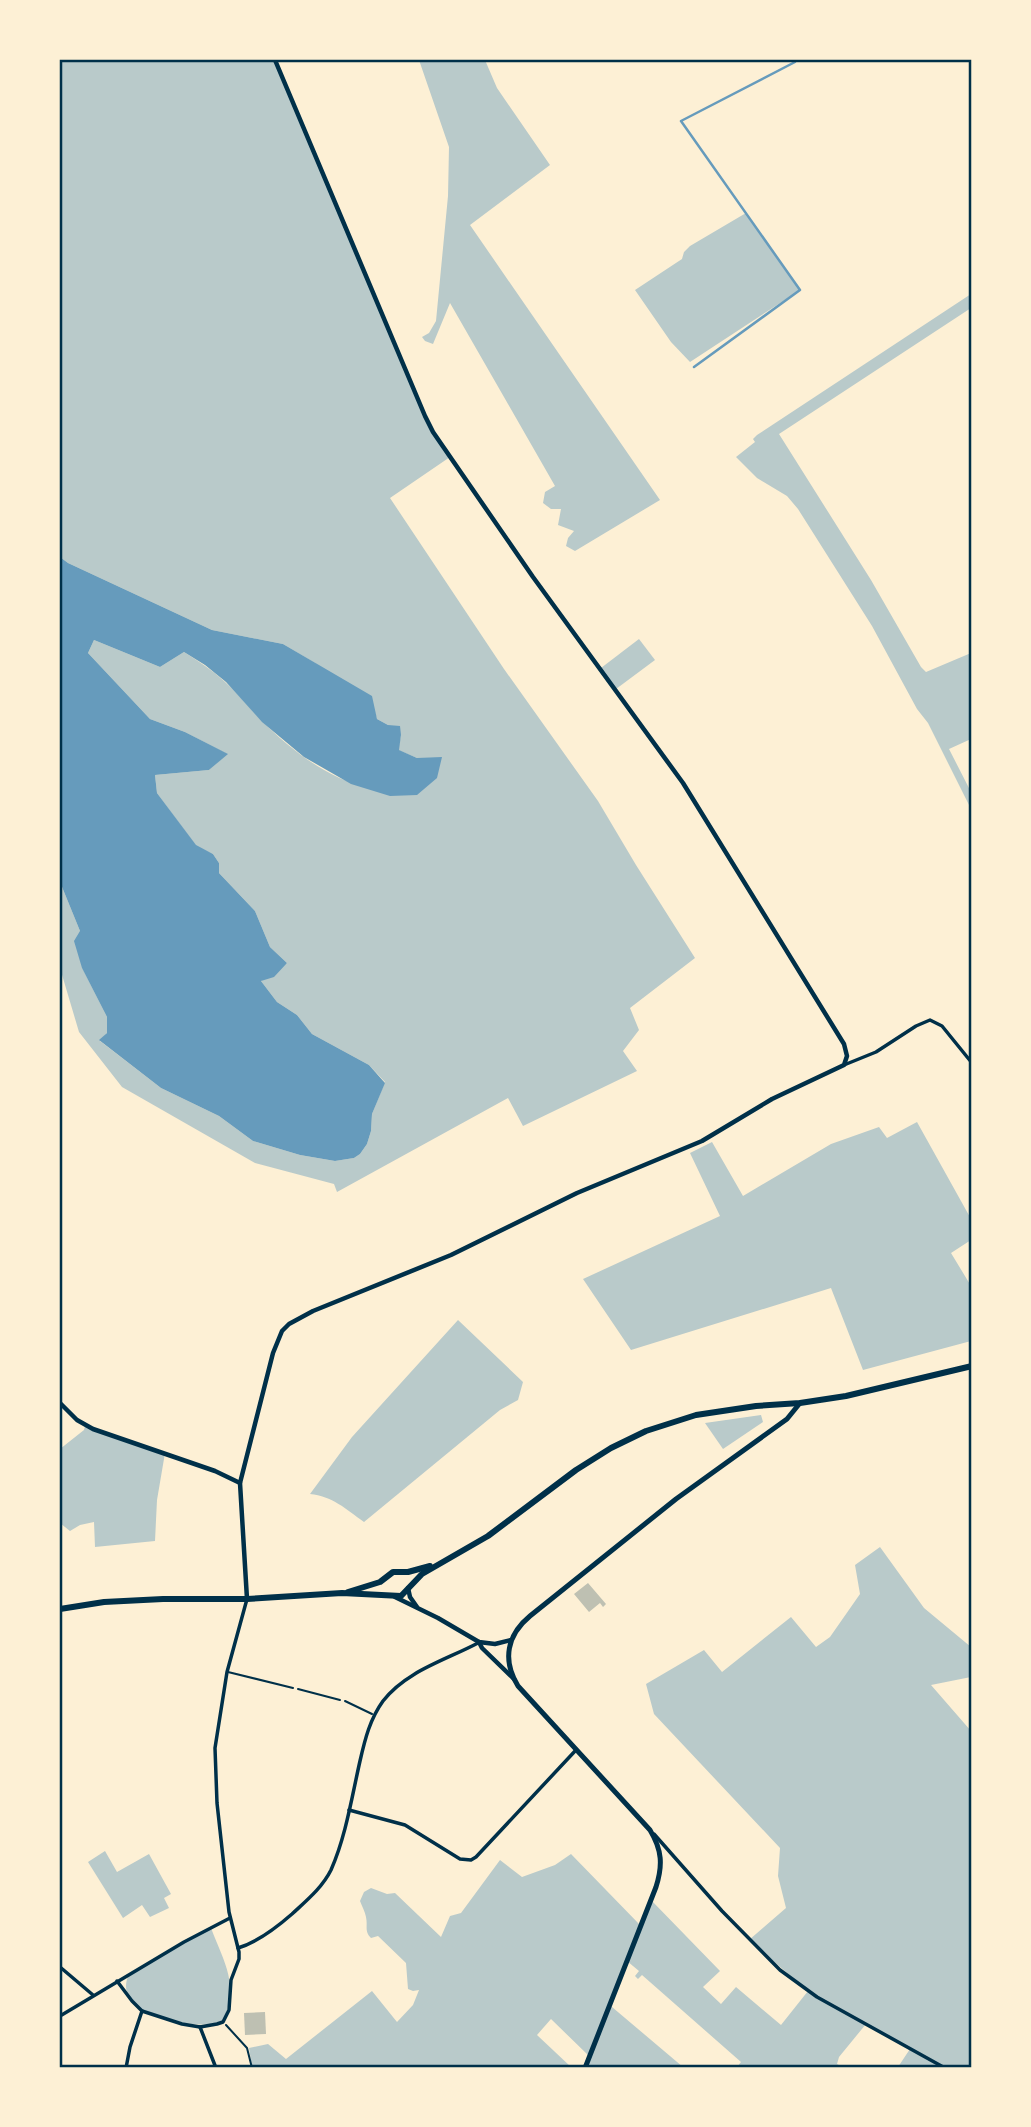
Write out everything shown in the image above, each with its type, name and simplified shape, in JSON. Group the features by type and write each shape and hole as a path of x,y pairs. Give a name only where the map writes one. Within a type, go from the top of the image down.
{"main road":[{"path":"60,1609 124,1601 342,1594 403,1595 422,1574 488,1536 594,1458 646,1431 696,1415 846,1396 971,1366"},
{"path":"585,2067 659,1877 660,1850 650,1830 521,1689 514,1679 508,1661 511,1640 519,1626 530,1616 676,1499 787,1419 800,1403"},
{"path":"342,1594 374,1585 391,1573 408,1572 441,1562"},
{"path":"398,1572 407,1577 409,1587"},
{"path":"385,1578 384,1587 392,1595"}],"street":[{"path":"275,60 429,424 533,578 683,783 844,1044 847,1056 844,1065"},
{"path":"117,1981 142,2011 182,2024 200,2027 223,2022 230,2005 231,1980 239,1959 230,1918 215,1765 216,1735 228,1672 247,1599 240,1483 273,1353 282,1331 313,1311 451,1255 577,1193 702,1141 783,1093 876,1052 930,1020 942,1026 971,1063"},
{"path":"60,1403 76,1420 93,1429 215,1471 240,1483"},
{"path":"409,1587 413,1602 418,1608"},
{"path":"392,1595 479,1642 495,1644 511,1640"},
{"path":"479,1642 514,1679"},
{"path":"238,1948 280,1924 318,1888 330,1870 374,1714 392,1690 405,1679 479,1642"},
{"path":"349,1810 405,1825 460,1859 471,1860 576,1750"},
{"path":"650,1830 722,1912 780,1970 817,1997 945,2067"},
{"path":"60,2016 230,1918"},
{"path":"60,1967 93,1995"},
{"path":"126,2067 142,2011"},
{"path":"200,2027 216,2067"}],"lane":[{"path":"228,1672 293,1688"},
{"path":"345,1701 374,1714"}],"path":[{"path":"293,1688 345,1701"},
{"path":"223,2022 247,2048 252,2067"}],"shaded area":[{"path":"60,60 275,60 424,416 450,457 390,498 504,669 598,801 695,958 630,1008 639,1030 623,1051 637,1071 523,1126 508,1098 337,1192 334,1184 255,1163 122,1087 79,1032 60,968 60,882 80,931 82,967 107,1017 107,1033 100,1041 161,1088 219,1116 253,1141 300,1155 335,1161 354,1158 367,1144 372,1114 385,1082 369,1065 312,1034 297,1015 277,1002 261,981 287,963 270,947 255,911 219,873 219,863 213,854 196,846 157,793 155,775 209,770 227,754 185,732 150,719 88,653 94,640 160,667 184,652 224,681 262,721 297,752 324,770 352,783 367,787 417,758 398,750 401,735 377,719 373,707 315,663 283,644 212,630 60,557"},
{"path":"419,60 485,60 497,88 550,165 470,225 660,500 575,551 566,546 574,531 558,525 561,509 551,509 543,503 545,492 555,486 450,303 433,344 422,337 429,333 436,321 448,196 449,147"},
{"path":"746,213 800,290 690,362 671,342 635,290 682,259 690,246"},
{"path":"971,294 971,308 779,434 871,580 921,667 926,672 971,653 971,739 949,749 971,792 971,809 928,723 917,709 872,626 798,509 787,496 757,478 736,457 755,442 753,439 757,435"},
{"path":"639,639 655,660 616,689 601,668"},
{"path":"917,1122 971,1219 971,1240 951,1253 971,1286 971,1341 863,1370 831,1288 631,1350 583,1279 720,1216 690,1153 712,1142 743,1196 831,1144 879,1127 887,1138"},
{"path":"458,1320 523,1382 518,1400 500,1410 364,1522 332,1500 310,1494 352,1437"},
{"path":"761,1415 763,1422 723,1449 705,1423"},
{"path":"85,1426 165,1453 157,1500 155,1541 95,1547 94,1522 80,1525 70,1531 60,1523 60,1449 84,1430"},
{"path":"880,1547 924,1608 971,1647 971,1677 931,1685 971,1731 971,2067 898,2067 910,2049 866,2024 839,2057 837,2064 843,2067 737,2067 741,2062 642,1975 638,1979 635,1976 639,1971 627,1961 609,2007 683,2067 585,2067 589,2056 551,2019 537,2035 571,2067 252,2067 249,2048 268,2044 286,2059 372,1991 397,2022 413,2005 419,1990 408,1989 406,1963 378,1936 371,1938 368,1933 360,1901 364,1892 371,1888 387,1894 395,1893 441,1937 450,1916 461,1913 500,1860 522,1877 555,1865 571,1854 640,1925 651,1900 720,1971 703,1987 721,2004 736,1987 781,2025 808,1991 749,1940 786,1908 778,1876 780,1848 654,1714 646,1684 704,1650 722,1672 791,1617 816,1647 830,1637 860,1594 855,1565"},
{"path":"105,1851 117,1872 149,1854 171,1894 164,1898 169,1908 150,1917 142,1905 123,1918 88,1862"},
{"path":"211,1928 230,1985 228,2008 223,2022 176,2022 143,2010 131,2000 126,1988 129,1974"}],"water":[{"path":"60,557 212,630 283,644 372,696 377,719 388,725 400,726 399,750 417,758 442,757 437,778 417,795 390,796 351,784 304,757 262,722 226,682 184,652 160,667 94,640 88,653 150,719 185,732 228,754 209,770 155,775 157,793 196,845 213,854 219,863 219,873 255,911 270,947 287,963 274,977 261,981 277,1002 297,1015 312,1034 369,1065 385,1083 372,1114 367,1144 354,1158 335,1161 300,1155 253,1141 219,1116 161,1088 99,1040 107,1033 107,1017 82,968 74,941 80,931 60,882"}],"building":[{"path":"588,1583 606,1604 603,1607 600,1603 589,1612 574,1594"},
{"path":"265,2012 266,2034 245,2035 244,2013"}],"waterway":[{"path":"694,367 800,290 681,121 795,62 794,60"}]}
